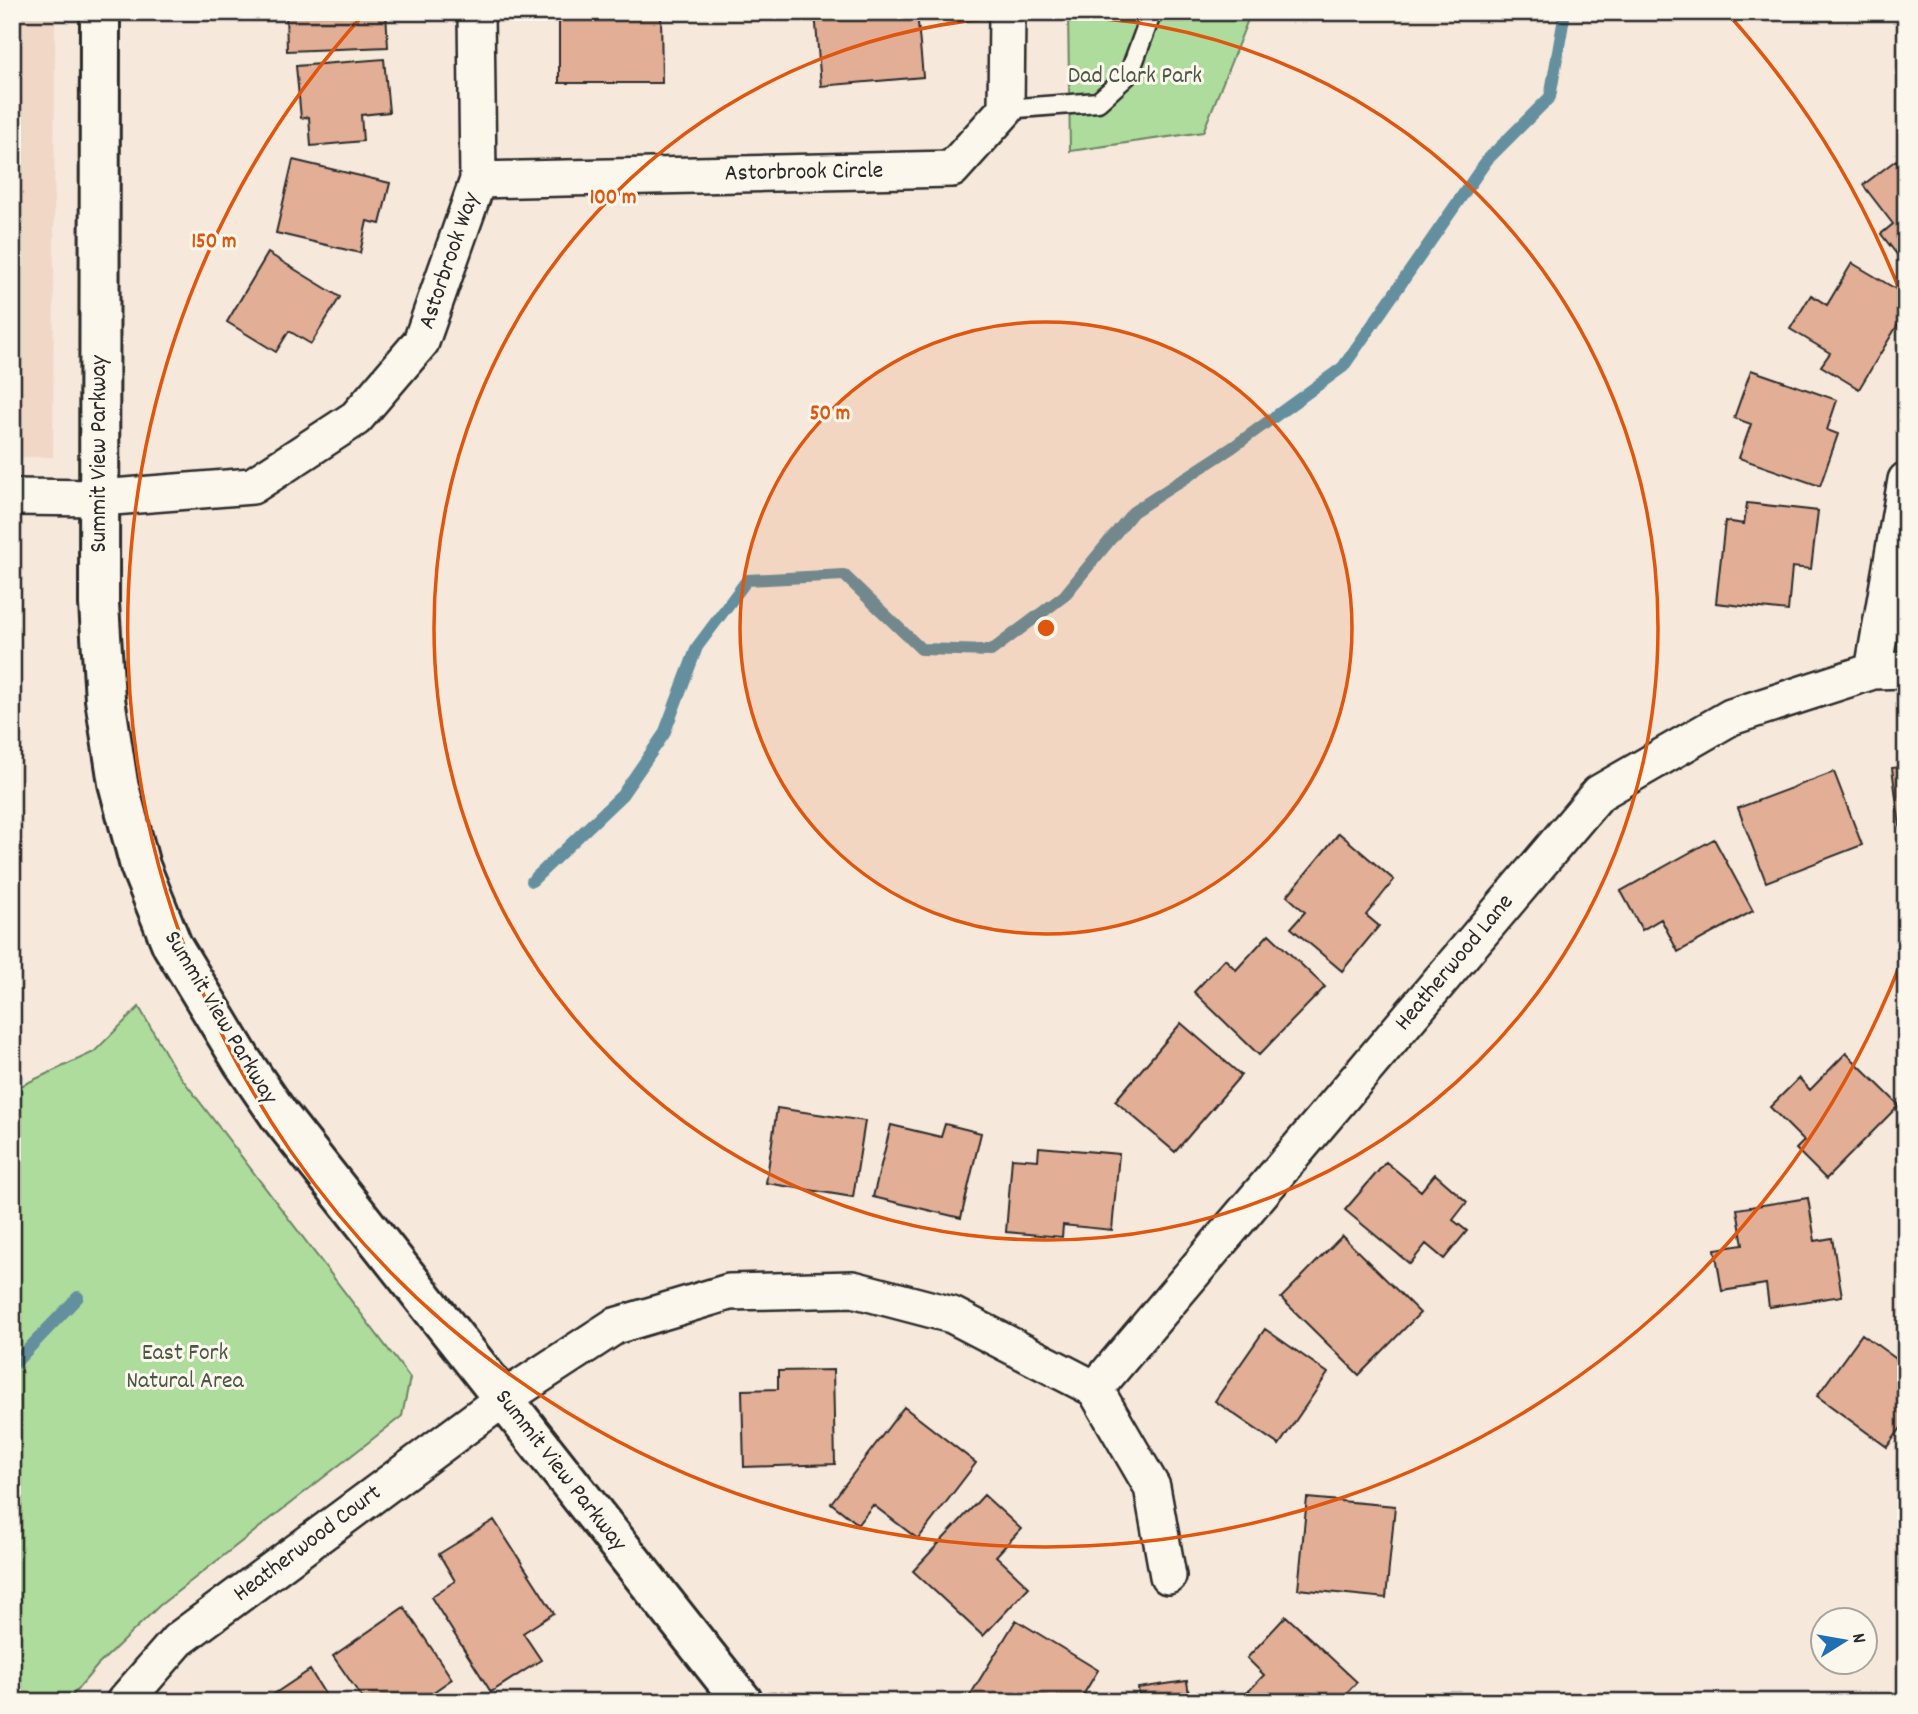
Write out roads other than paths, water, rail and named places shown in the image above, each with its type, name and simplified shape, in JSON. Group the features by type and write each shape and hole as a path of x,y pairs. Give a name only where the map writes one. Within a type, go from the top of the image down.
{"street":[{"name":"Summit View Parkway","path":"100,12 99,604 105,699 118,783 140,866 173,945 242,1060 279,1115 743,1702"},
{"name":"Astorbrook Way","path":"12,497 100,498 252,486 356,418 421,342 478,180 475,12"},
{"path":"1006,109 1007,12"},
{"name":"Astorbrook Circle","path":"478,180 952,169 1006,109"},
{"path":"1889,670 1906,480"},
{"name":"Heatherwood Lane","path":"1095,1389 1599,793 1731,717 1889,670"},
{"name":"Heatherwood Court","path":"124,1702 178,1640 503,1399 615,1325 729,1292 853,1289 952,1315 1095,1389"},
{"path":"1095,1389 1152,1487 1168,1576"}],"lane":[{"path":"1006,109 1098,102 1129,74 1152,12"}],"waterway":[{"path":"532,881 622,795 664,734 697,647 747,580 844,575 921,649 991,651 1064,596 1133,512 1233,447 1343,367 1487,160 1550,97 1565,12"},
{"path":"12,1366 78,1297"}],"park label":[{"name":"Dad Clark Park","path":"1135,77"},
{"name":"East Fork Natural Area","path":"185,1368"}]}
